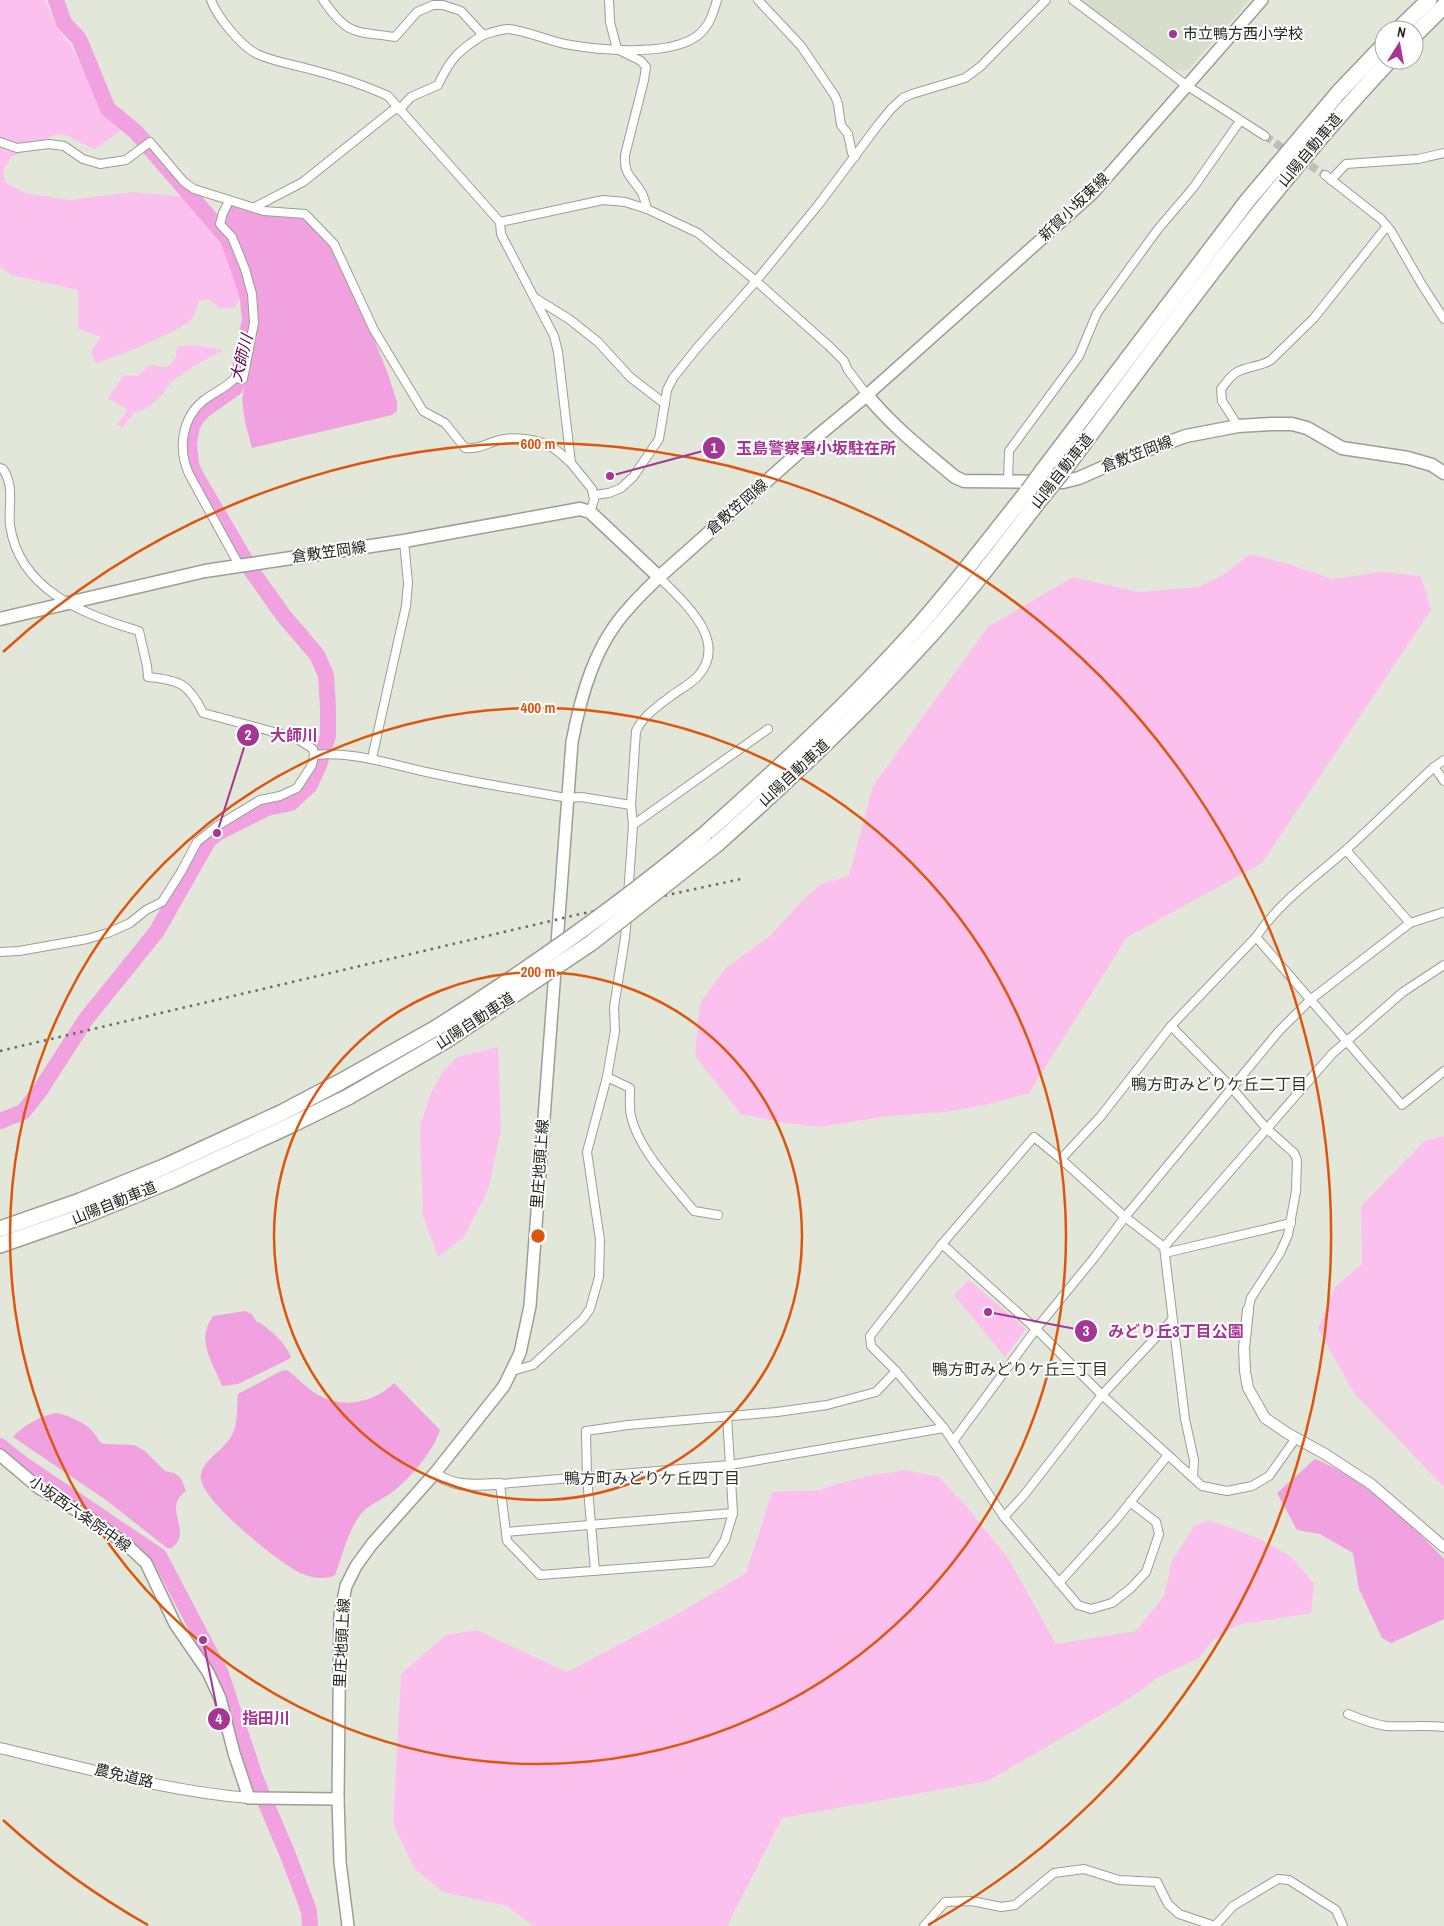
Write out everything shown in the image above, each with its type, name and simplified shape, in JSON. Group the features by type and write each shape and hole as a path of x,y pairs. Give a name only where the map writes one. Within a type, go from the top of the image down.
{"highway":[{"path":"1408,20 1429,0"},
{"path":"1424,26 1444,6"},
{"name":"山陽自動車道","path":"0,1245 83,1208 166,1166 283,1112 436,1028 583,931 660,872 711,839 787,760 848,701 916,629 1028,490 1248,200 1339,92 1374,55"},
{"name":"山陽自動車道","path":"0,1229 83,1208 172,1180 348,1097 446,1041 591,943 711,839 792,777 923,644 993,560 1063,471 1260,210 1349,103 1380,70"}],"main road":[{"name":"新賀小坂東線","path":"867,395 1093,193 1262,0"},
{"name":"倉敷笠岡線","path":"659,577 815,438 867,395 880,411 906,436 955,477 964,481 1063,482 1079,478 1122,459 1186,436 1238,426 1292,424 1307,428 1342,448 1408,458 1432,465 1444,473"},
{"name":"倉敷笠岡線","path":"0,619 175,578 244,564 404,541 580,510 590,512"},
{"path":"590,512 659,577"},
{"name":"里庄地頭上線","path":"348,1926 340,1862 338,1800 340,1615 346,1586 356,1566 372,1544 435,1473 504,1386 522,1345 530,1306 572,742 577,716 591,671 601,648 628,609 659,577"},
{"name":"小坂西六条院中線","path":"0,1455 39,1488 91,1519 128,1546 146,1563 175,1624 208,1672 220,1698 234,1753 253,1798"},
{"path":"253,1798 338,1800"}],"street":[{"path":"211,0 217,14 247,48 259,55 326,73 388,96 500,222 501,234 554,336 558,352 571,463"},
{"path":"324,0 338,21 352,30 395,36 417,12 433,5 443,5 461,11 482,35"},
{"path":"608,0 610,22 617,49 644,63 646,67 624,166 640,190 647,208"},
{"path":"255,207 303,182 411,97 438,85 447,66 457,52 482,35 508,29 566,44 641,51 664,48 696,36 712,18 717,0"},
{"path":"758,0 801,46 830,89 838,104 841,124 848,134 852,153 855,157"},
{"path":"594,495 609,493 621,488 633,477 659,440 667,390 673,378 756,281 855,157 878,125 903,98 964,78 980,66 1046,0"},
{"path":"1073,0 1186,85 1265,136"},
{"path":"1008,481 1009,451 1079,356 1097,313 1158,230 1193,188 1240,121"},
{"path":"0,142 17,148 49,144 64,146 83,160 100,164 126,160 147,145 184,182 194,189 264,211 305,214 334,244 374,330 423,411 445,423 465,448 471,449 501,439 513,438 539,442 554,448 571,463 592,489 594,495 590,512"},
{"path":"1444,153 1418,158 1346,164 1328,178 1381,219 1387,226 1444,318"},
{"path":"500,222 603,200 625,202 647,208 698,233 756,281 844,361 848,370 867,395"},
{"path":"229,201 220,224 232,237 245,269 252,294 254,315 247,360 243,379 239,378 209,397 195,410 184,431 182,452 184,464 189,474 244,564"},
{"path":"1238,426 1222,401 1221,389 1230,376 1239,371 1264,365 1271,360 1314,318 1387,226"},
{"path":"533,297 569,319 598,342 630,377 665,404"},
{"path":"0,468 3,469 9,478 11,493 9,518 12,541 34,578 50,592 101,620 139,631 148,678 171,679 189,689 203,713 296,738 319,754 372,758 431,773 567,798 581,797 631,805"},
{"path":"372,758 406,606 408,583 404,541"},
{"path":"512,1370 533,1365 582,1319 590,1309 599,1277 600,1240 587,1152 607,1077 615,1031 614,1007 625,938 633,825 631,805 636,731 640,722 654,709 698,676 705,663 709,649 707,634 689,607 659,577"},
{"path":"633,825 768,729"},
{"path":"0,952 19,951 87,939 108,933 130,922 162,902 197,842 217,826 260,800 280,796 297,788 319,754"},
{"path":"1061,1159 1101,1116 1171,1026 1301,887 1346,850 1434,767 1444,760"},
{"path":"1434,767 1444,781"},
{"path":"1346,850 1410,923"},
{"path":"954,1440 1036,1329 1125,1217 1279,1031 1310,1000 1410,923 1444,912"},
{"path":"1256,937 1402,1105 1444,1071"},
{"path":"1165,1250 1266,1128 1332,1054 1403,992 1444,965"},
{"path":"1171,1026 1232,1088 1266,1128 1294,1153 1297,1160 1296,1191 1288,1235 1280,1253 1251,1298 1248,1310 1244,1348 1248,1388 1265,1418 1371,1484 1444,1547"},
{"path":"607,1077 630,1088 631,1116 640,1138 652,1159 694,1211 718,1215"},
{"path":"1130,1502 1156,1522 1160,1534 1146,1572 1123,1596 1112,1603 1091,1609 1078,1605 1004,1517 954,1440 896,1370 871,1346 870,1336 942,1244 1034,1138 1061,1159 1125,1217 1165,1250 1185,1419 1194,1460 1193,1477"},
{"path":"1165,1250 1291,1223"},
{"path":"942,1244 1036,1329 1102,1395 1202,1486 1227,1491 1252,1486 1269,1476 1296,1438"},
{"path":"1004,1517 1024,1495 1102,1395 1172,1320"},
{"path":"595,1571 587,1477 586,1431 827,1405 876,1392 896,1370"},
{"path":"500,1484 507,1541 512,1549 540,1575 711,1562 725,1540 733,1513 727,1417"},
{"path":"435,1473 446,1481 458,1485 500,1484 730,1465 944,1428"},
{"path":"1059,1583 1116,1520 1168,1455"},
{"path":"506,1532 733,1513"},
{"path":"1348,1714 1385,1726 1425,1725 1444,1727"},
{"name":"農免道路","path":"0,1748 156,1784 224,1796 253,1798"},
{"path":"924,1926 945,1902 972,1901 1000,1907 1015,1905 1054,1873 1084,1869 1119,1880 1157,1882 1168,1904 1180,1914 1215,1926 1233,1906 1278,1879 1288,1880 1336,1910 1343,1926"}],"shaded area":[{"path":"0,0 45,0 58,30 71,45 104,113 120,131 94,149 63,134 51,136 12,157 3,170 5,182 25,193 69,200 133,192 185,197 223,241 243,290 235,308 220,308 208,299 199,301 192,319 185,324 147,344 96,363 91,352 101,337 78,329 78,290 12,275 0,267"},
{"name":"市立鴨方西小学校","path":"1081,0 1249,0 1188,70 1182,71 1172,68"},
{"path":"230,204 304,217 329,242 370,329 388,374 397,402 397,411 392,415 252,448 245,422 242,399 257,325 257,308 251,279 235,236 224,222"},
{"path":"195,345 223,350 194,366 171,382 163,394 149,407 134,413 122,428 117,424 128,410 108,398 124,375 138,376 149,365 167,367 176,358 177,346"},
{"path":"1250,554 1295,566 1332,579 1381,572 1421,576 1431,610 1262,863 1127,937 1029,1093 989,1104 945,1112 888,1116 820,1127 779,1122 741,1114 695,1056 700,1003 726,968 770,936 802,901 821,884 849,876 873,786 988,627 1073,577 1138,592 1199,587 1225,574"},
{"path":"498,1047 501,1129 488,1190 464,1237 438,1257 423,1216 420,1126 430,1095 443,1072 457,1057"},
{"path":"1444,1136 1444,1487 1354,1393 1318,1329 1335,1287 1362,1264 1361,1206 1425,1141"},
{"path":"969,1280 1026,1329 1005,1357 954,1295"},
{"path":"245,1311 252,1314 256,1321 276,1336 286,1348 291,1358 238,1384 222,1386 207,1351 206,1334 208,1325 213,1316"},
{"path":"287,1370 318,1395 338,1402 358,1402 368,1399 386,1390 394,1383 440,1430 427,1455 413,1473 391,1493 363,1511 348,1537 335,1575 326,1578 311,1577 298,1572 259,1544 215,1503 205,1490 201,1480 203,1468 207,1462 232,1435 236,1420 238,1394 281,1371"},
{"path":"57,1413 86,1425 103,1444 134,1445 145,1451 165,1471 174,1473 181,1478 186,1491 179,1498 176,1505 180,1534 178,1541 172,1548 167,1548 106,1500 13,1437 21,1429 33,1422"},
{"path":"1315,1459 1350,1477 1384,1502 1401,1516 1444,1559 1444,1619 1391,1643 1382,1638 1359,1589 1353,1553 1320,1534 1297,1530 1277,1493"},
{"path":"907,1470 939,1477 967,1507 1008,1558 1056,1644 1136,1631 1164,1596 1172,1561 1194,1526 1209,1520 1257,1538 1289,1555 1314,1583 1311,1613 1237,1625 1213,1640 1199,1658 1157,1678 1130,1698 988,1781 782,1818 727,1926 533,1926 507,1906 443,1892 415,1869 393,1824 401,1674 446,1635 477,1630 567,1672 681,1612 746,1573 772,1492 820,1490 878,1474"}],"waterway":[{"name":"大師川","path":"0,1121 23,1112 39,1092 86,1019 157,931 208,841 217,833 267,808 291,803 310,785 319,765 328,736 326,675 317,655 283,615 251,570 191,465 189,443 192,426 204,410 235,388 250,319 247,293 228,239 136,132 108,109 79,39 64,23 56,0"},
{"path":"0,1446 24,1465 159,1556 221,1674 256,1780 288,1855 309,1911 310,1926"}],"tunnel":[{"path":"1265,136 1290,153"},
{"path":"1300,159 1325,175"}],"railway":[{"path":"0,1051 576,915 741,879"}],"place":[{"name":"市立鴨方西小学校","path":"1173,34"},
{"name":"玉島警察署小坂駐在所","path":"610,476"},
{"name":"大師川","path":"217,833"},
{"name":"みどり丘3丁目公園","path":"988,1312"},
{"name":"指田川","path":"203,1640"}],"district":[{"name":"鴨方町みどりケ丘二丁目","path":"1219,1084"},
{"name":"鴨方町みどりケ丘三丁目","path":"1020,1369"},
{"name":"鴨方町みどりケ丘四丁目","path":"652,1478"}]}
